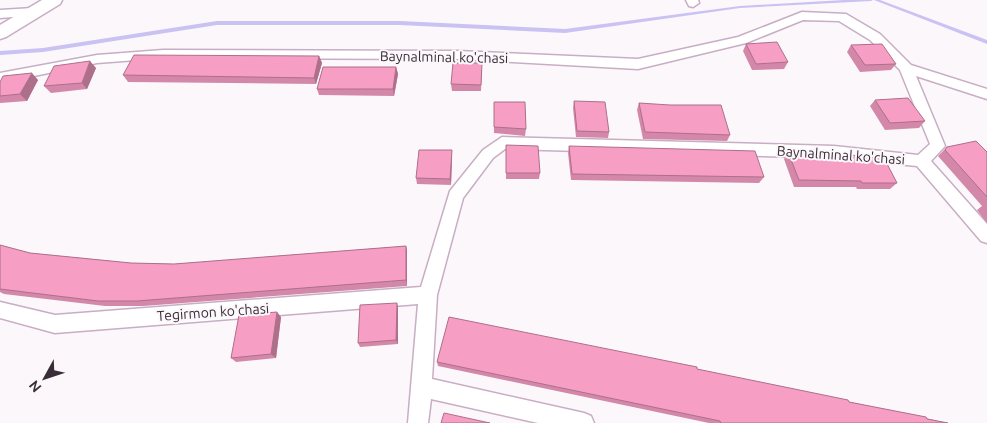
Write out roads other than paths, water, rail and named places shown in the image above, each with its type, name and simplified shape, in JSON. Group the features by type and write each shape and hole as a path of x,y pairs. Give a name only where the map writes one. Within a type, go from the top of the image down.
{"main road":[{"path":"0,33 54,0"}],"street":[{"path":"0,14 33,12"},
{"name":"Baynalminal ko'chasi","path":"0,78 97,59 163,54 457,55 638,64 742,40 802,16 842,17 875,37 906,68 938,146 921,160 834,152 502,143 488,154 456,196 428,295 418,423"},
{"path":"906,68 987,94"},
{"path":"921,160 987,236"},
{"name":"Tegirmon ko'chasi","path":"0,310 55,324 428,295"},
{"path":"422,387 584,423"}],"waterway":[{"path":"0,53 43,50 217,23 400,23 565,31 740,7 871,0"},
{"path":"876,0 987,42"}]}
